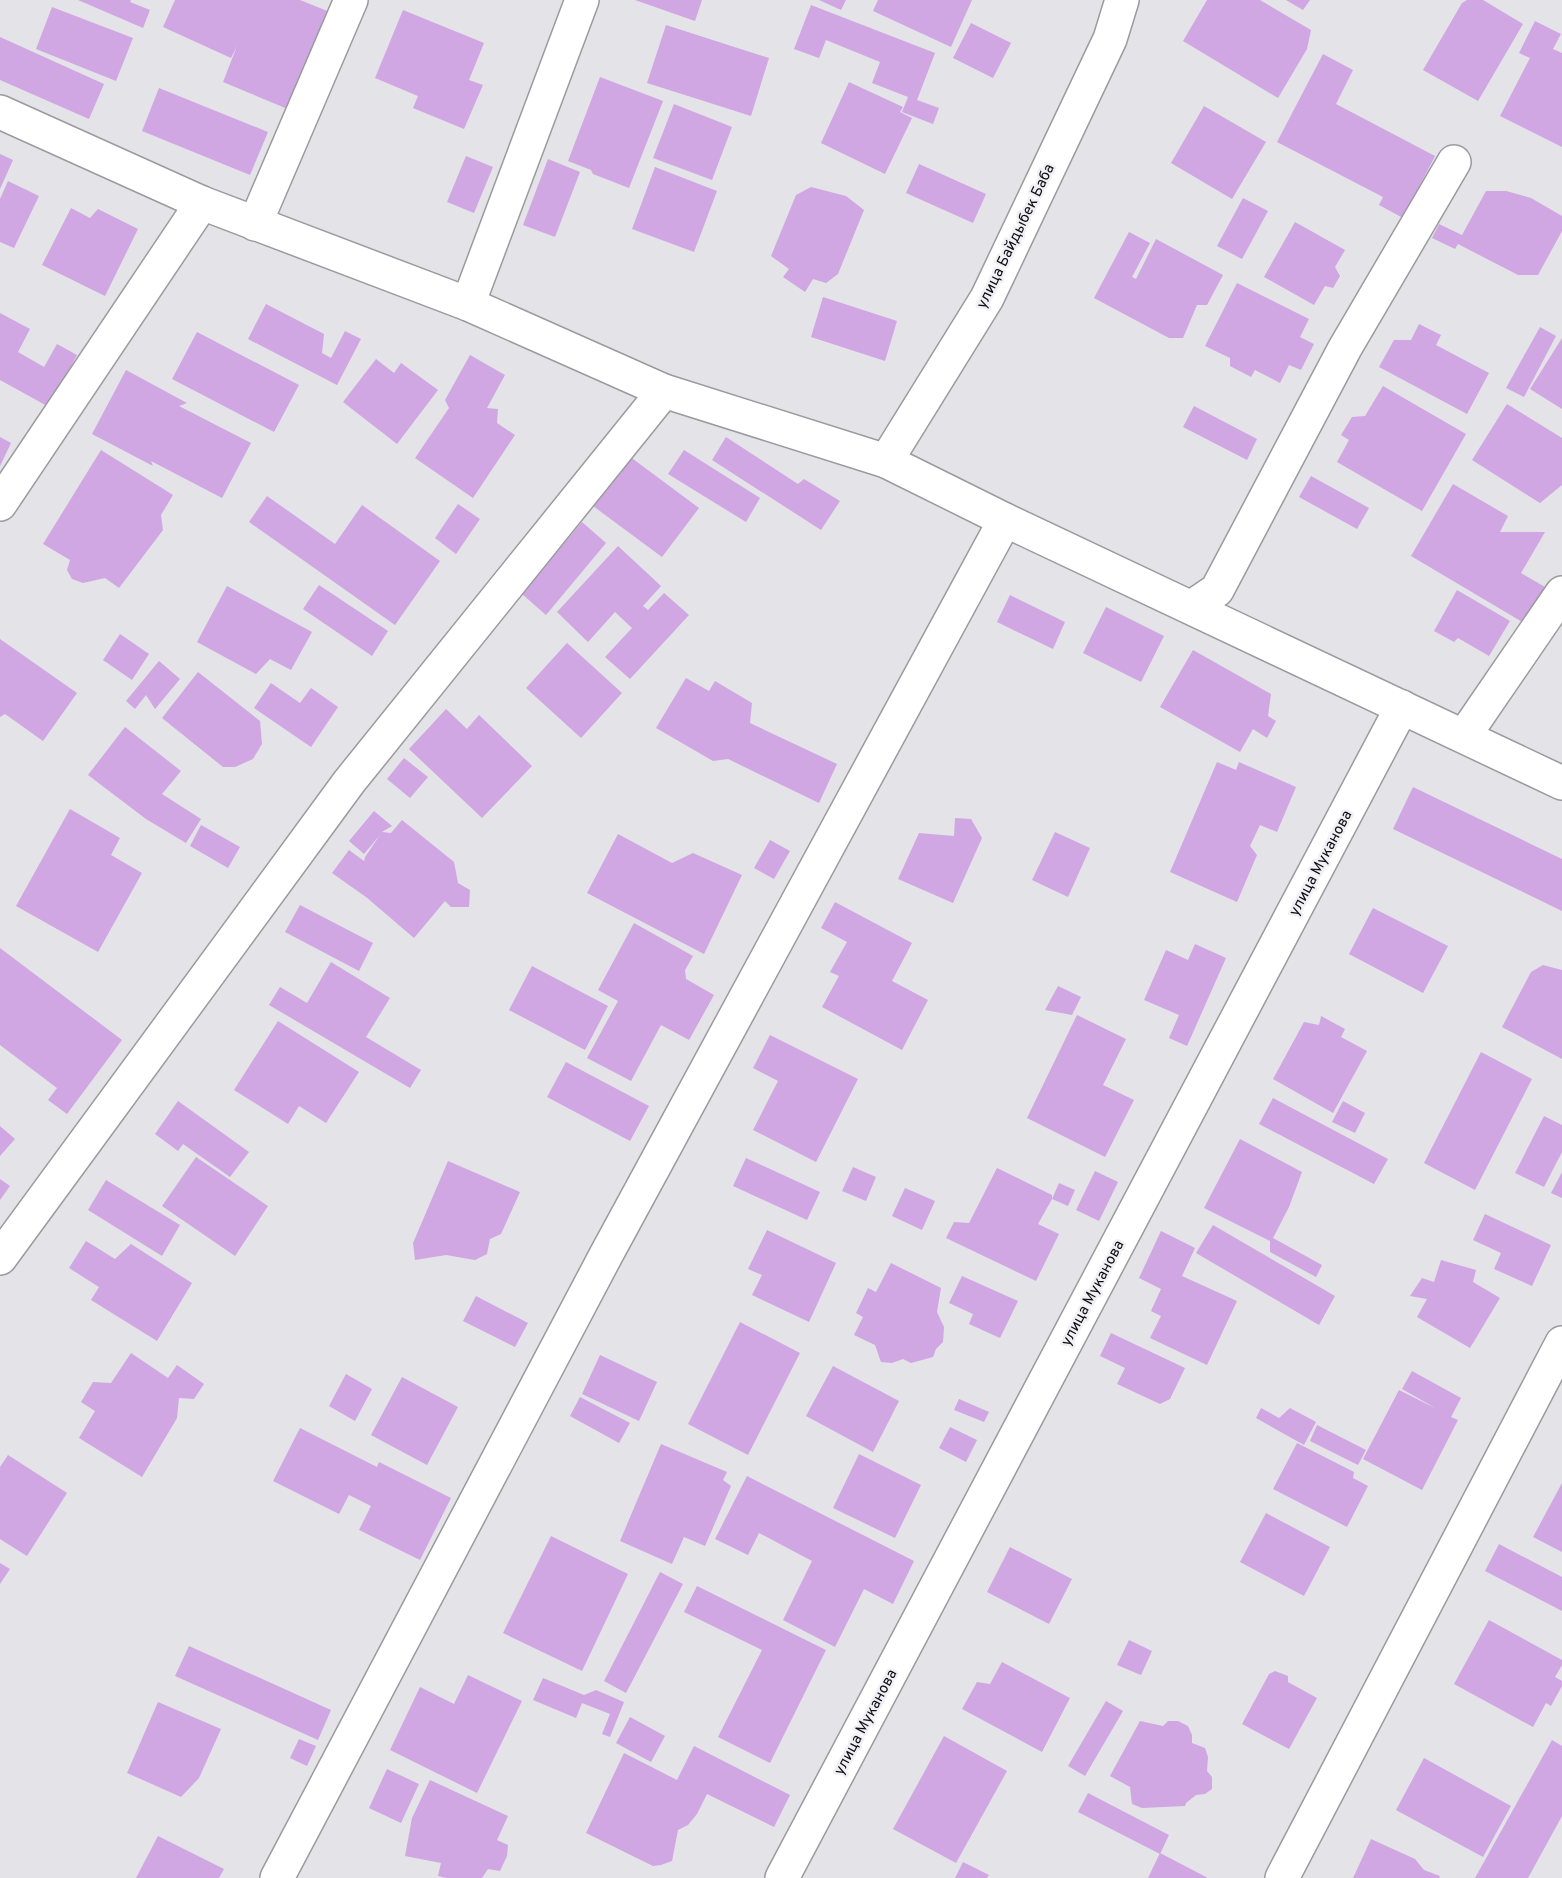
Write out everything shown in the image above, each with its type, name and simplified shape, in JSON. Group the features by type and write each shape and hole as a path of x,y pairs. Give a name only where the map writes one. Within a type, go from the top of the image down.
{"street":[{"path":"255,224 351,0"},
{"path":"468,304 582,0"},
{"name":"улица Байдыбек Баба","path":"886,461 987,298 1110,39 1122,0"},
{"path":"0,112 202,203 468,304 664,391 886,461 1005,520 1562,783"},
{"path":"1192,607 1217,590 1345,348 1454,162"},
{"path":"0,504 202,203"},
{"path":"0,1258 349,782 664,391"},
{"path":"277,1878 606,1255 1005,520"},
{"path":"1464,736 1562,593"},
{"name":"улица Муканова","path":"782,1878 1402,707"},
{"path":"1282,1878 1562,1343"}],"building":[{"path":"78,0 131,0 130,2 150,10 143,28"},
{"path":"175,0 300,0 330,12 290,110 223,82 237,46 231,58 163,27"},
{"path":"635,0 702,0 695,21"},
{"path":"819,0 846,0 841,10"},
{"path":"878,0 972,0 951,47 873,11"},
{"path":"1207,0 1260,0 1311,30 1307,49 1278,98 1183,41"},
{"path":"1286,0 1310,0 1303,10"},
{"path":"1467,0 1483,0 1523,24 1478,101 1423,70 1462,3"},
{"path":"811,5 935,53 917,100 939,108 933,124 902,112 908,97 872,83 880,62 826,40 819,58 794,49"},
{"path":"52,7 133,38 116,81 36,49"},
{"path":"403,10 484,43 469,80 483,85 464,129 413,108 418,96 375,78"},
{"path":"1535,21 1561,34 1553,49 1562,53 1562,147 1500,116 1530,58 1519,53"},
{"path":"971,23 1011,43 993,78 953,58"},
{"path":"666,25 769,58 751,116 647,83"},
{"path":"0,37 104,84 89,119 0,80"},
{"path":"1323,54 1353,70 1336,104 1435,156 1403,218 1379,205 1383,197 1277,142"},
{"path":"600,77 663,101 629,188 568,161"},
{"path":"849,82 903,107 900,112 912,118 885,174 821,143"},
{"path":"159,88 268,132 250,175 142,131"},
{"path":"674,104 732,127 712,180 653,158"},
{"path":"1204,106 1266,142 1232,199 1171,163"},
{"path":"0,154 13,160 0,189"},
{"path":"466,156 493,167 474,213 447,202"},
{"path":"548,159 580,172 555,237 523,225"},
{"path":"919,164 986,194 973,223 906,193"},
{"path":"655,167 717,191 694,252 632,229"},
{"path":"8,181 39,196 14,248 0,242 0,199"},
{"path":"811,187 846,196 864,210 838,274 826,283 813,279 805,292 783,277 789,269 771,256 796,195"},
{"path":"1486,191 1506,191 1531,198 1562,216 1562,231 1538,275 1518,275 1458,244 1455,249 1432,238 1439,224 1462,235"},
{"path":"1243,198 1268,211 1242,259 1217,246"},
{"path":"71,208 90,218 98,209 138,229 105,296 42,265"},
{"path":"1295,222 1345,250 1335,267 1340,276 1333,288 1325,286 1314,305 1264,277"},
{"path":"1129,232 1150,243 1132,277 1136,279 1156,239 1223,275 1207,305 1197,305 1183,338 1169,338 1094,298"},
{"path":"1237,283 1309,319 1300,337 1314,344 1301,370 1289,365 1280,383 1255,370 1251,377 1230,366 1230,358 1205,346"},
{"path":"823,297 897,321 885,361 811,337"},
{"path":"266,304 324,334 322,353 331,358 345,331 361,339 337,385 248,339"},
{"path":"0,313 30,329 18,352 44,367 57,344 77,355 49,407 0,380"},
{"path":"1419,324 1441,335 1436,345 1489,373 1467,414 1379,367 1394,340 1411,340"},
{"path":"1540,327 1556,336 1524,397 1506,388"},
{"path":"197,332 299,385 274,432 172,379"},
{"path":"1562,338 1562,409 1530,389"},
{"path":"470,355 505,375 487,408 498,409 497,423 515,435 473,498 415,458 449,408 445,400"},
{"path":"376,359 394,373 401,363 438,390 397,444 343,402"},
{"path":"126,370 187,403 179,406 251,443 222,498 151,461 153,466 92,434"},
{"path":"1383,386 1466,434 1422,511 1337,462 1349,440 1341,435 1352,417 1365,416"},
{"path":"1507,404 1562,438 1562,485 1540,503 1472,460"},
{"path":"1194,406 1257,439 1247,460 1183,427"},
{"path":"0,437 11,443 0,466"},
{"path":"726,437 798,484 804,479 840,501 821,530 712,460"},
{"path":"101,450 173,495 161,515 163,530 119,588 105,578 83,583 72,579 67,570 70,560 43,544"},
{"path":"684,450 760,498 746,522 668,474"},
{"path":"629,456 699,508 662,557 593,506"},
{"path":"1311,476 1369,508 1357,529 1299,497"},
{"path":"1453,484 1508,516 1500,532 1545,532 1521,573 1545,587 1524,623 1411,556"},
{"path":"267,496 335,544 362,505 440,561 395,625 249,522"},
{"path":"458,504 480,519 456,554 435,538"},
{"path":"582,522 606,543 546,615 522,594"},
{"path":"618,546 661,586 643,606 648,610 664,593 689,615 630,679 605,657 632,628 615,612 588,642 557,612"},
{"path":"319,585 388,631 372,656 303,609"},
{"path":"227,586 312,632 291,670 270,659 256,674 197,642"},
{"path":"1457,590 1510,621 1489,656 1458,638 1454,642 1434,631"},
{"path":"1010,595 1065,622 1053,649 997,622"},
{"path":"1106,607 1164,636 1141,682 1083,653"},
{"path":"120,634 149,654 132,680 103,660"},
{"path":"0,639 77,693 43,741 5,714 0,717"},
{"path":"567,643 622,693 581,738 526,688"},
{"path":"1193,650 1271,694 1268,716 1276,721 1267,738 1253,729 1240,752 1160,707"},
{"path":"159,661 180,679 155,709 146,695 135,709 126,701"},
{"path":"198,672 260,721 262,744 253,759 235,767 223,767 162,718"},
{"path":"686,678 709,691 715,681 752,703 750,723 837,764 819,803 728,759 713,761 656,728"},
{"path":"271,683 300,703 311,688 338,707 311,747 254,708"},
{"path":"446,709 467,729 479,715 532,766 482,818 409,749"},
{"path":"125,727 181,771 162,794 201,819 186,843 146,819 88,775"},
{"path":"404,758 428,777 410,798 387,779"},
{"path":"1217,762 1236,770 1239,762 1296,787 1277,832 1260,825 1250,846 1257,855 1237,902 1170,872"},
{"path":"1413,787 1562,859 1562,911 1393,829"},
{"path":"70,809 120,838 111,855 142,873 98,952 16,906"},
{"path":"374,811 392,826 382,832 391,833 402,820 454,862 458,883 470,890 469,907 451,907 445,901 414,938 366,897 332,873 349,850 364,861 380,835 364,854 349,841"},
{"path":"955,818 971,819 982,838 953,903 898,879 919,833 954,836"},
{"path":"201,825 240,847 228,868 190,846"},
{"path":"1055,832 1090,848 1068,897 1032,880"},
{"path":"618,834 672,863 693,853 742,875 704,954 587,893"},
{"path":"770,840 790,851 774,879 754,868"},
{"path":"835,902 912,943 892,981 928,1000 902,1050 822,1007 839,976 830,972 847,942 821,928"},
{"path":"300,905 373,943 359,971 285,932"},
{"path":"1373,908 1448,946 1423,993 1349,954"},
{"path":"634,923 693,956 685,970 686,979 714,995 689,1040 661,1025 631,1081 587,1058 618,1001 598,990"},
{"path":"1195,944 1226,958 1187,1046 1169,1038 1179,1015 1144,1000 1166,950 1188,960"},
{"path":"0,948 122,1040 67,1114 48,1100 57,1088 0,1045"},
{"path":"331,962 390,998 366,1037 421,1070 410,1088 269,1005 280,987 307,1003"},
{"path":"1543,965 1562,970 1562,1059 1502,1027 1531,972"},
{"path":"532,966 608,1006 585,1050 509,1010"},
{"path":"1058,986 1081,997 1072,1015 1045,1010"},
{"path":"1077,1015 1126,1039 1103,1085 1134,1100 1105,1157 1027,1118"},
{"path":"1321,1016 1345,1029 1341,1037 1367,1051 1333,1113 1273,1079 1304,1022 1319,1025"},
{"path":"278,1021 359,1072 326,1123 299,1106 288,1124 234,1090"},
{"path":"770,1035 858,1079 816,1162 753,1130 778,1081 753,1068"},
{"path":"1481,1052 1532,1079 1475,1190 1424,1163"},
{"path":"566,1062 649,1106 630,1141 547,1097"},
{"path":"1273,1098 1388,1159 1374,1184 1259,1124"},
{"path":"178,1101 249,1152 230,1177 183,1144 178,1151 155,1134"},
{"path":"1343,1101 1365,1113 1355,1133 1332,1122"},
{"path":"1544,1116 1562,1125 1562,1152 1544,1187 1515,1173"},
{"path":"0,1126 15,1139 0,1156"},
{"path":"1240,1139 1302,1172 1289,1207 1273,1238 1322,1265 1316,1277 1270,1252 1270,1241 1204,1208"},
{"path":"196,1157 268,1206 235,1256 162,1206"},
{"path":"746,1158 820,1192 807,1220 733,1186"},
{"path":"448,1161 520,1192 501,1234 490,1239 487,1254 475,1260 446,1255 415,1260 413,1243"},
{"path":"853,1167 876,1177 866,1201 842,1191"},
{"path":"997,1168 1052,1195 1038,1224 1059,1234 1036,1281 946,1238 954,1222 969,1223"},
{"path":"1095,1171 1118,1182 1099,1221 1076,1210"},
{"path":"1562,1172 1562,1198 1551,1193"},
{"path":"0,1179 10,1186 0,1200"},
{"path":"106,1180 180,1225 162,1256 88,1210"},
{"path":"1059,1183 1075,1190 1068,1206 1052,1199"},
{"path":"905,1188 935,1201 922,1230 892,1216"},
{"path":"1485,1214 1551,1245 1532,1286 1494,1269 1501,1253 1473,1240"},
{"path":"1213,1225 1335,1296 1319,1325 1196,1253"},
{"path":"767,1230 836,1263 809,1322 752,1295 762,1275 748,1269"},
{"path":"1161,1231 1195,1248 1182,1276 1237,1301 1207,1365 1150,1338 1161,1316 1151,1311 1161,1289 1139,1278"},
{"path":"86,1241 115,1259 131,1244 192,1283 157,1341 91,1300 99,1287 69,1268"},
{"path":"1441,1260 1476,1270 1473,1282 1500,1298 1470,1348 1417,1317 1427,1299 1410,1296 1422,1278 1434,1282"},
{"path":"891,1263 941,1288 937,1312 944,1327 943,1342 936,1349 933,1357 911,1363 903,1359 892,1363 881,1362 875,1345 854,1335 863,1317 856,1313 868,1288 876,1292"},
{"path":"962,1276 1018,1301 1000,1338 969,1324 973,1314 949,1303"},
{"path":"476,1296 528,1323 515,1347 463,1321"},
{"path":"740,1322 800,1353 748,1455 688,1424"},
{"path":"1111,1333 1185,1368 1170,1399 1160,1404 1117,1384 1125,1368 1100,1356"},
{"path":"131,1353 168,1378 177,1365 204,1384 194,1399 179,1398 177,1418 142,1477 79,1438 95,1411 81,1402 93,1382 111,1383"},
{"path":"600,1355 657,1382 639,1421 582,1394"},
{"path":"833,1366 899,1401 873,1452 806,1416"},
{"path":"1412,1371 1461,1398 1451,1417 1458,1420 1422,1490 1363,1459 1399,1390 1437,1409 1402,1389"},
{"path":"346,1374 372,1389 355,1421 329,1406"},
{"path":"402,1377 458,1407 427,1465 371,1435"},
{"path":"580,1397 630,1423 619,1443 570,1416"},
{"path":"959,1399 989,1412 984,1422 954,1410"},
{"path":"1261,1408 1279,1418 1290,1408 1316,1422 1304,1445 1256,1418"},
{"path":"1317,1425 1366,1450 1358,1465 1310,1441"},
{"path":"950,1427 977,1440 966,1462 939,1448"},
{"path":"300,1428 377,1467 379,1462 451,1498 420,1560 359,1530 371,1506 349,1495 339,1514 273,1481"},
{"path":"1297,1443 1354,1472 1353,1478 1368,1486 1347,1527 1273,1489"},
{"path":"661,1444 727,1472 723,1480 731,1486 705,1546 684,1537 672,1564 620,1541"},
{"path":"859,1454 921,1485 895,1538 833,1508"},
{"path":"8,1455 67,1493 27,1556 0,1539 0,1467"},
{"path":"747,1476 914,1561 893,1604 864,1589 835,1647 783,1620 812,1561 759,1533 748,1555 715,1539"},
{"path":"1562,1483 1562,1552 1533,1537"},
{"path":"1266,1513 1330,1547 1304,1596 1240,1562"},
{"path":"551,1536 628,1574 582,1671 503,1633"},
{"path":"1499,1544 1562,1577 1562,1611 1485,1571"},
{"path":"1010,1547 1072,1579 1049,1624 987,1592"},
{"path":"0,1563 10,1569 0,1584"},
{"path":"660,1572 683,1584 626,1693 604,1681"},
{"path":"697,1586 826,1650 770,1763 718,1737 762,1650 684,1612"},
{"path":"1489,1620 1562,1660 1562,1665 1555,1677 1562,1681 1562,1686 1551,1706 1546,1703 1533,1727 1454,1684"},
{"path":"1129,1640 1152,1651 1141,1675 1117,1665"},
{"path":"189,1646 331,1710 318,1740 175,1676"},
{"path":"1002,1662 1070,1698 1042,1752 962,1709 977,1682 990,1684"},
{"path":"1275,1671 1288,1676 1288,1682 1317,1698 1289,1749 1242,1724 1269,1674"},
{"path":"468,1675 522,1701 477,1793 390,1750 420,1687 454,1704"},
{"path":"543,1678 584,1695 596,1690 624,1702 610,1737 602,1734 610,1714 582,1703 576,1718 533,1700"},
{"path":"1106,1701 1123,1711 1085,1776 1068,1766"},
{"path":"158,1702 221,1729 199,1778 181,1797 127,1773"},
{"path":"630,1717 665,1736 651,1762 616,1743"},
{"path":"1140,1721 1163,1726 1168,1721 1178,1721 1188,1726 1192,1735 1192,1743 1205,1748 1208,1757 1207,1771 1212,1777 1212,1789 1205,1794 1196,1795 1185,1806 1142,1808 1132,1804 1130,1787 1110,1776"},
{"path":"944,1736 1007,1771 956,1863 893,1829"},
{"path":"299,1739 316,1746 307,1766 290,1758"},
{"path":"1552,1740 1562,1746 1562,1816 1528,1878 1475,1878"},
{"path":"694,1746 790,1795 774,1827 707,1794 697,1814 688,1825 678,1830 672,1861 653,1866 586,1833 624,1753 677,1780"},
{"path":"1424,1758 1511,1806 1483,1857 1396,1810"},
{"path":"387,1769 419,1784 401,1823 369,1808"},
{"path":"430,1780 508,1816 497,1840 508,1845 507,1856 500,1871 488,1869 482,1878 446,1878 438,1876 441,1863 405,1856 412,1818"},
{"path":"1088,1793 1169,1835 1160,1854 1078,1812"},
{"path":"158,1836 224,1869 219,1878 136,1878"},
{"path":"1371,1839 1415,1859 1424,1870 1440,1876 1439,1878 1353,1878"},
{"path":"1160,1853 1208,1878 1148,1878"},
{"path":"963,1862 989,1875 987,1878 955,1878"}]}
